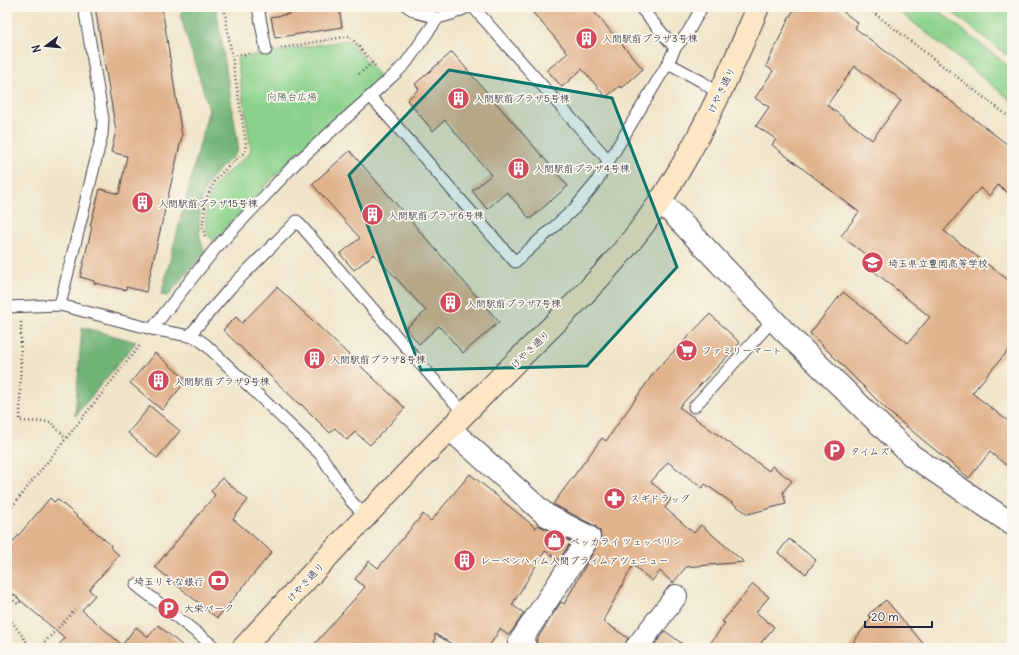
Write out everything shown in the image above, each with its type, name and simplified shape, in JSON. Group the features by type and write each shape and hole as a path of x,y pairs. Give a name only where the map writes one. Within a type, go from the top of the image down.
{"street":[{"name":"けやき通り","path":"243,648 365,516 601,277 640,230 660,200 719,94 758,7"},
{"path":"660,200 773,320 911,455 1012,524"},
{"path":"450,429 546,515 589,537 519,643 526,648"},
{"path":"636,648 676,596"}],"lane":[{"path":"60,305 102,134 103,119 84,7"},
{"path":"258,7 266,50"},
{"path":"408,7 418,14 438,18 468,7"},
{"path":"473,7 609,161"},
{"path":"640,7 675,48"},
{"path":"370,97 515,262 574,209 595,184 668,63 675,48 688,32 702,7"},
{"path":"152,329 215,249 295,164 388,82 406,63 438,18"},
{"path":"668,63 701,81 719,94"},
{"path":"189,336 230,287 297,221 449,397 466,413"},
{"path":"7,307 60,305 152,329 195,337 206,344 320,454 351,501 365,516"},
{"path":"694,407 773,320"},
{"path":"136,585 216,648"}],"path":[{"path":"215,249 209,246 203,233 204,207 207,193 211,185 221,173 245,152 246,144 224,7"},
{"path":"866,7 1012,119"},
{"path":"232,56 350,36 388,82"},
{"path":"359,74 372,63"},
{"path":"21,320 20,421 51,422 66,438"},
{"path":"7,513 152,329"},
{"path":"7,596 18,604 21,601"},
{"path":"39,648 75,610"},
{"path":"7,615 31,648"}],"highlighted area":[{"path":"449,70 612,98 677,267 587,366 421,370 349,175"}],"green space":[{"path":"184,7 216,7 238,144 237,153 211,179 201,203 199,229 205,252 168,296 161,295 209,109 180,15"},
{"path":"894,7 934,7 1012,69 1012,101"},
{"path":"946,7 1012,7 1012,59"},
{"name":"向陽台広場","path":"348,40 381,78 289,161 214,241 209,237 206,222 207,205 210,196 216,184 227,172 248,155 251,150 237,58"},
{"path":"82,327 136,342 75,416"}],"building":[{"name":"入間駅前プラザ15号棟","path":"95,7 162,7 182,136 146,292 126,287 126,290 94,283 94,281 80,277 92,227 90,226 100,189 119,194 127,156 111,152 116,131"},
{"path":"288,7 339,7 342,27 275,38 271,17 289,14"},
{"name":"入間駅前プラザ3号棟","path":"528,7 590,7 643,69 622,88 620,86 606,97 582,69 562,87 547,70 568,53"},
{"path":"797,7 837,7 858,23 855,28 1012,148 1012,196 998,185 990,196 980,188 944,231 1012,283 1012,346 972,393 1012,424 1012,470 990,452 969,478 889,412 810,333 843,292 908,343 930,317 865,264 870,258 841,236 859,212 772,145 776,139 756,126 769,107 755,98 773,71 766,66 791,14","holes":["855,66 901,101 872,140 827,105"]},
{"path":"452,52 568,186 530,219 507,192 487,209 472,191 491,175 445,120 433,131 407,100 419,89 415,84"},
{"path":"350,151 499,322 463,353 439,326 419,344 406,328 426,311 374,254 354,270 340,254 360,238 312,184"},
{"name":"入間駅前プラザ8号棟","path":"277,287 405,408 370,445 355,432 347,440 335,428 330,433 223,330 236,317 242,323"},
{"path":"710,314 740,343 679,407 769,471 772,466 792,481 783,492 786,504 748,514 705,484 702,488 668,462 651,482 671,499 665,508 694,533 701,525 744,562 686,567 673,583 660,571 652,581 633,565 603,621 628,638 624,648 543,648 538,645 536,641 561,602 564,604 601,538 600,531 595,526 553,504 602,438 606,441 655,371"},
{"name":"入間駅前プラザ9号棟","path":"155,353 187,380 162,410 130,383"},
{"path":"150,406 180,431 157,458 128,433"},
{"path":"470,474 536,528 538,525 571,542 559,560 545,551 512,605 524,613 512,631 508,635 500,629 488,648 459,648 435,634 434,648 311,648 365,587 355,579 369,561 378,568 423,514 431,521"},
{"path":"222,478 248,500 233,519 272,552 217,618 155,567 215,495 211,491"},
{"path":"50,498 54,502 57,499 111,545 110,547 119,555 89,590 95,595 82,610 122,645 136,627 148,637 158,625 185,648 56,648 65,638 7,589 7,549"},
{"path":"789,539 816,560 806,574 778,553"},
{"path":"753,584 769,597 756,612 774,627 757,648 707,648 725,623 722,622"},
{"path":"886,600 927,648 849,648 871,618 868,615"},
{"path":"665,631 688,648 652,648"}],"place":[{"name":"入間駅前プラザ3号棟","path":"586,38"},
{"name":"入間駅前プラザ5号棟","path":"459,98"},
{"name":"入間駅前プラザ4号棟","path":"519,168"},
{"name":"入間駅前プラザ15号棟","path":"142,203"},
{"name":"入間駅前プラザ6号棟","path":"372,215"},
{"name":"埼玉県立豊岡高等学校","path":"872,263"},
{"name":"入間駅前プラザ7号棟","path":"451,303"},
{"name":"ファミリーマート","path":"686,350"},
{"name":"入間駅前プラザ8号棟","path":"315,359"},
{"name":"入間駅前プラザ9号棟","path":"158,381"},
{"name":"タイムズ","path":"835,451"},
{"name":"スギドラッグ","path":"615,498"},
{"name":"ベッカライ ツェッペリン","path":"554,541"},
{"name":"レーベンハイム入間プライムアヴェニュー","path":"465,560"},
{"name":"埼玉りそな銀行","path":"219,581"},
{"name":"大栄パーク","path":"169,608"}]}
